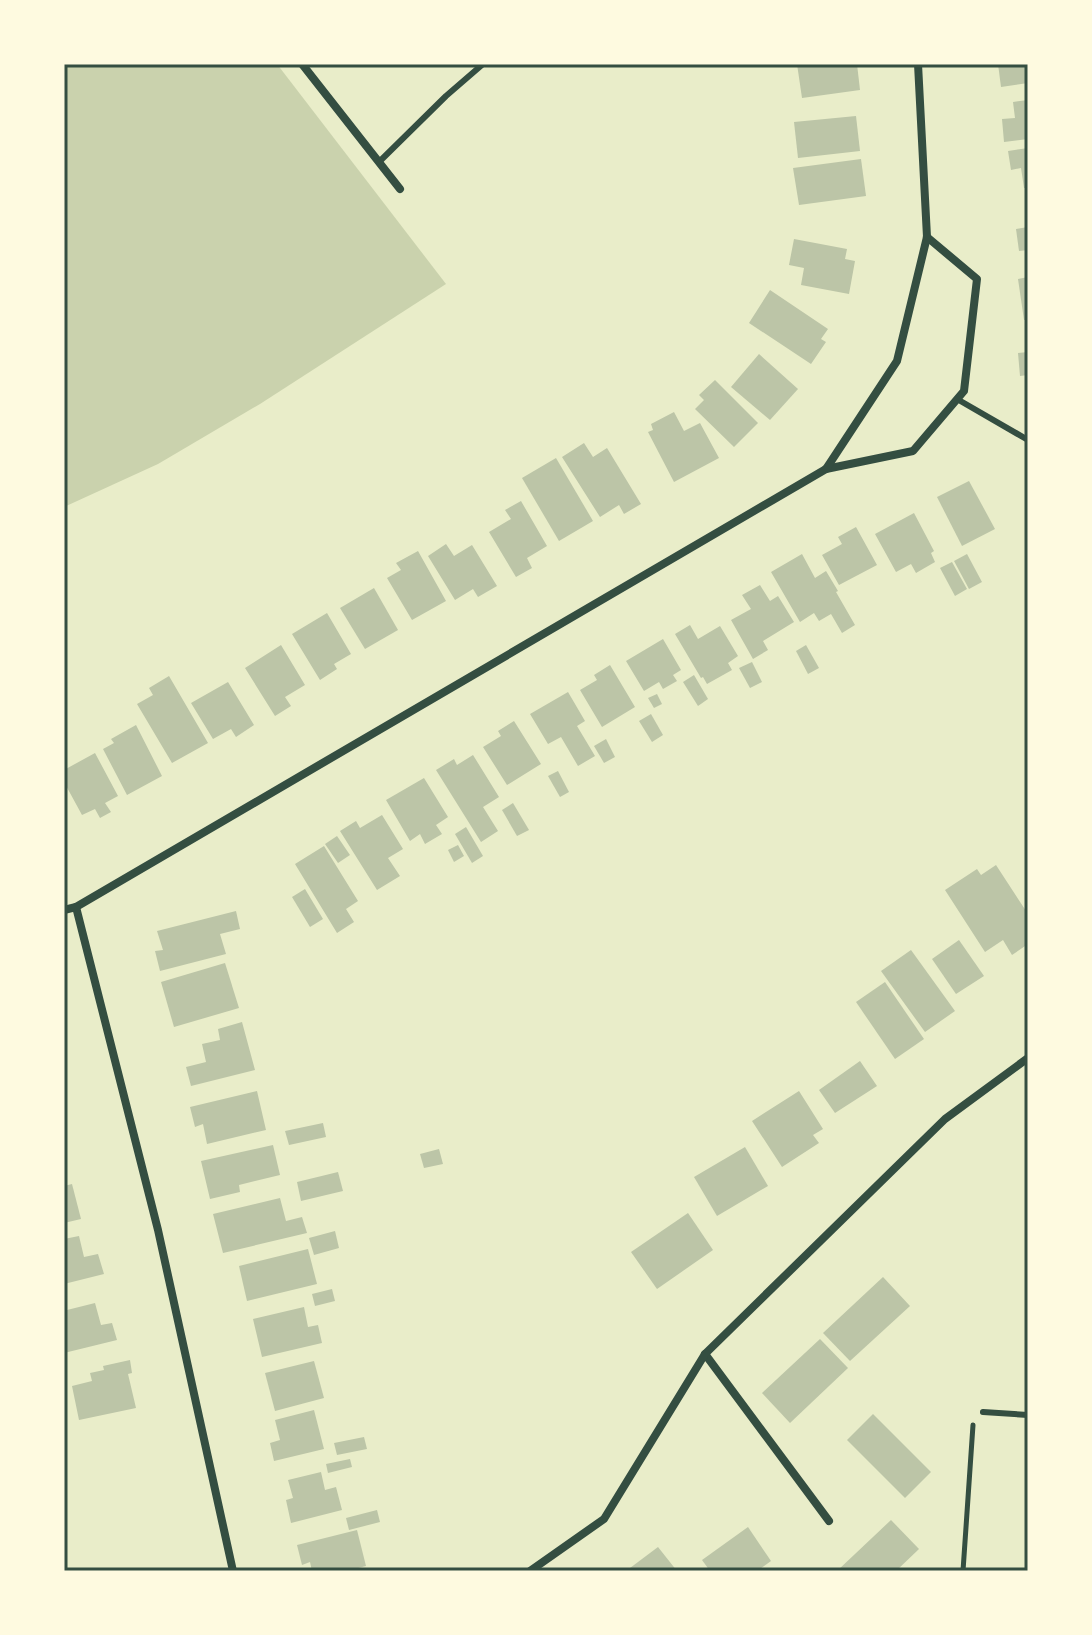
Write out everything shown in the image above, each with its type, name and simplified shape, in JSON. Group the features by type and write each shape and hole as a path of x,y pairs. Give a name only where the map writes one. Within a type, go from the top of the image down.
{"street":[{"path":"302,64 400,189"},
{"path":"826,469 897,361 927,237 918,64"},
{"path":"64,910 76,907 826,469 913,451 964,391 977,279 927,237"},
{"path":"76,907 158,1230 233,1571"},
{"path":"530,1571 604,1519 705,1354 945,1119 1028,1058"},
{"path":"705,1354 829,1521"}],"lane":[{"path":"379,162 483,64"},
{"path":"957,399 1028,440"},
{"path":"983,1412 1028,1415"}],"path":[{"path":"963,1571 972,1426 983,1412"}],"green space":[{"path":"64,64 277,64 446,284 260,404 158,464 64,507"}],"building":[{"path":"797,64 857,64 860,90 802,98"},
{"path":"998,64 1028,64 1028,83 1001,87"},
{"path":"1028,100 1028,139 1004,142 1002,119 1015,118 1013,102"},
{"path":"856,116 860,151 798,158 794,122"},
{"path":"1028,148 1028,188 1024,188 1021,168 1011,170 1008,151"},
{"path":"861,159 866,196 799,205 793,168"},
{"path":"1028,227 1028,250 1019,251 1016,229"},
{"path":"794,239 847,249 845,259 855,261 849,294 801,285 804,268 789,265"},
{"path":"1028,277 1028,320 1024,320 1018,279"},
{"path":"770,290 828,329 821,339 826,342 811,364 749,323"},
{"path":"1028,352 1028,375 1020,376 1018,353"},
{"path":"759,354 798,389 770,420 731,387"},
{"path":"715,380 758,423 734,447 695,409 704,400 699,395"},
{"path":"674,412 684,431 700,423 719,458 674,482 648,432 653,430 651,424"},
{"path":"584,443 593,457 607,448 641,504 624,514 619,505 600,517 562,457"},
{"path":"556,458 593,521 559,541 522,478"},
{"path":"969,481 995,529 962,546 937,497"},
{"path":"521,501 547,546 527,558 532,568 516,577 489,532 511,519 505,510"},
{"path":"914,513 934,551 931,553 935,562 916,573 911,564 896,572 875,534"},
{"path":"856,527 877,565 839,585 822,555 842,544 838,537"},
{"path":"446,544 454,556 472,545 497,586 478,597 473,589 455,600 428,556"},
{"path":"418,551 446,601 412,620 387,578 401,570 396,563"},
{"path":"802,554 815,578 826,571 855,625 842,633 831,614 819,621 814,613 800,622 771,572"},
{"path":"967,554 982,582 969,589 954,561"},
{"path":"952,562 967,589 955,596 940,568"},
{"path":"760,585 770,601 778,596 794,622 763,641 768,650 753,659 731,620 751,609 742,595"},
{"path":"374,588 398,630 365,649 340,608"},
{"path":"327,613 351,654 334,664 337,669 320,680 292,634"},
{"path":"690,625 698,639 720,626 738,656 728,663 732,670 707,684 701,678 675,634"},
{"path":"663,639 681,670 673,675 677,681 663,689 659,682 644,691 626,661"},
{"path":"281,645 305,685 285,697 291,706 275,716 245,668"},
{"path":"806,645 819,668 808,674 796,651"},
{"path":"752,662 762,682 750,688 739,668"},
{"path":"610,665 635,707 602,727 580,690 597,680 594,675"},
{"path":"694,675 708,699 698,706 683,682"},
{"path":"169,676 208,743 172,763 137,704 153,695 149,688"},
{"path":"228,682 254,725 236,737 231,729 213,739 191,703"},
{"path":"568,692 585,721 577,726 595,756 578,766 561,737 548,744 530,714"},
{"path":"657,694 662,704 654,708 648,698"},
{"path":"651,714 663,735 652,742 639,721"},
{"path":"514,721 541,764 507,785 483,747 501,736 498,731"},
{"path":"136,725 162,776 127,795 103,749 114,743 111,739"},
{"path":"606,739 615,757 604,763 594,746"},
{"path":"95,753 118,796 105,803 111,812 100,818 95,809 82,815 64,782 64,770"},
{"path":"473,755 499,797 483,807 498,831 481,842 436,770 454,759 457,765"},
{"path":"558,771 569,792 560,797 548,776"},
{"path":"424,778 448,817 436,825 442,834 425,844 420,834 410,841 386,800"},
{"path":"513,803 529,830 517,836 502,810"},
{"path":"382,815 403,849 388,858 400,876 377,890 340,831 356,821 360,828"},
{"path":"466,827 483,856 472,863 455,834"},
{"path":"337,836 350,855 338,863 325,844"},
{"path":"458,845 464,856 454,862 448,850"},
{"path":"324,846 358,901 346,909 354,922 337,933 295,864"},
{"path":"996,865 1028,914 1028,944 1012,955 1003,940 985,952 945,890 977,869 981,875"},
{"path":"305,889 323,919 310,927 292,897"},
{"path":"236,911 240,929 220,934 226,954 160,971 155,951 163,950 157,931"},
{"path":"959,940 984,976 956,994 932,959"},
{"path":"911,950 955,1011 925,1032 881,971"},
{"path":"225,963 239,1008 174,1027 161,982"},
{"path":"885,982 924,1039 895,1059 856,1002"},
{"path":"242,1022 255,1070 191,1086 186,1067 206,1062 202,1044 220,1040 218,1029"},
{"path":"860,1061 877,1086 835,1113 819,1090"},
{"path":"257,1091 266,1130 207,1144 203,1124 195,1127 190,1107"},
{"path":"799,1091 823,1129 813,1135 819,1143 782,1167 752,1121"},
{"path":"323,1123 326,1137 289,1145 285,1131"},
{"path":"273,1145 280,1175 239,1185 240,1192 210,1199 201,1161"},
{"path":"745,1147 768,1186 717,1216 694,1177"},
{"path":"439,1149 443,1164 424,1168 420,1154"},
{"path":"338,1172 343,1191 301,1201 297,1182"},
{"path":"72,1184 81,1219 64,1223 64,1186"},
{"path":"280,1198 286,1221 302,1217 307,1233 223,1253 213,1214"},
{"path":"688,1213 713,1250 657,1289 631,1252"},
{"path":"335,1231 339,1248 314,1255 309,1238"},
{"path":"79,1236 84,1257 98,1254 104,1274 64,1284 64,1239"},
{"path":"308,1249 317,1284 247,1301 239,1266"},
{"path":"883,1277 910,1306 850,1361 823,1333"},
{"path":"332,1289 335,1301 315,1306 312,1294"},
{"path":"64,1301 67,1310 95,1303 101,1325 112,1323 117,1340 64,1353"},
{"path":"304,1307 308,1327 318,1325 322,1343 262,1357 253,1319"},
{"path":"820,1339 848,1368 790,1423 762,1393"},
{"path":"130,1360 132,1373 128,1374 136,1408 79,1420 72,1386 92,1381 90,1373 104,1370 103,1366"},
{"path":"314,1361 324,1398 275,1411 265,1373"},
{"path":"314,1410 324,1449 274,1461 270,1443 280,1440 275,1420"},
{"path":"873,1414 931,1472 905,1498 847,1440"},
{"path":"364,1437 367,1449 337,1455 334,1443"},
{"path":"350,1459 352,1467 328,1473 326,1464"},
{"path":"321,1472 325,1490 336,1487 342,1510 291,1523 286,1500 293,1498 288,1480"},
{"path":"377,1510 380,1522 349,1530 346,1518"},
{"path":"891,1520 919,1549 896,1571 837,1571"},
{"path":"748,1527 771,1561 757,1571 710,1571 702,1560"},
{"path":"357,1530 366,1566 347,1571 312,1571 310,1562 302,1565 297,1545"},
{"path":"658,1547 677,1571 626,1571"}]}
